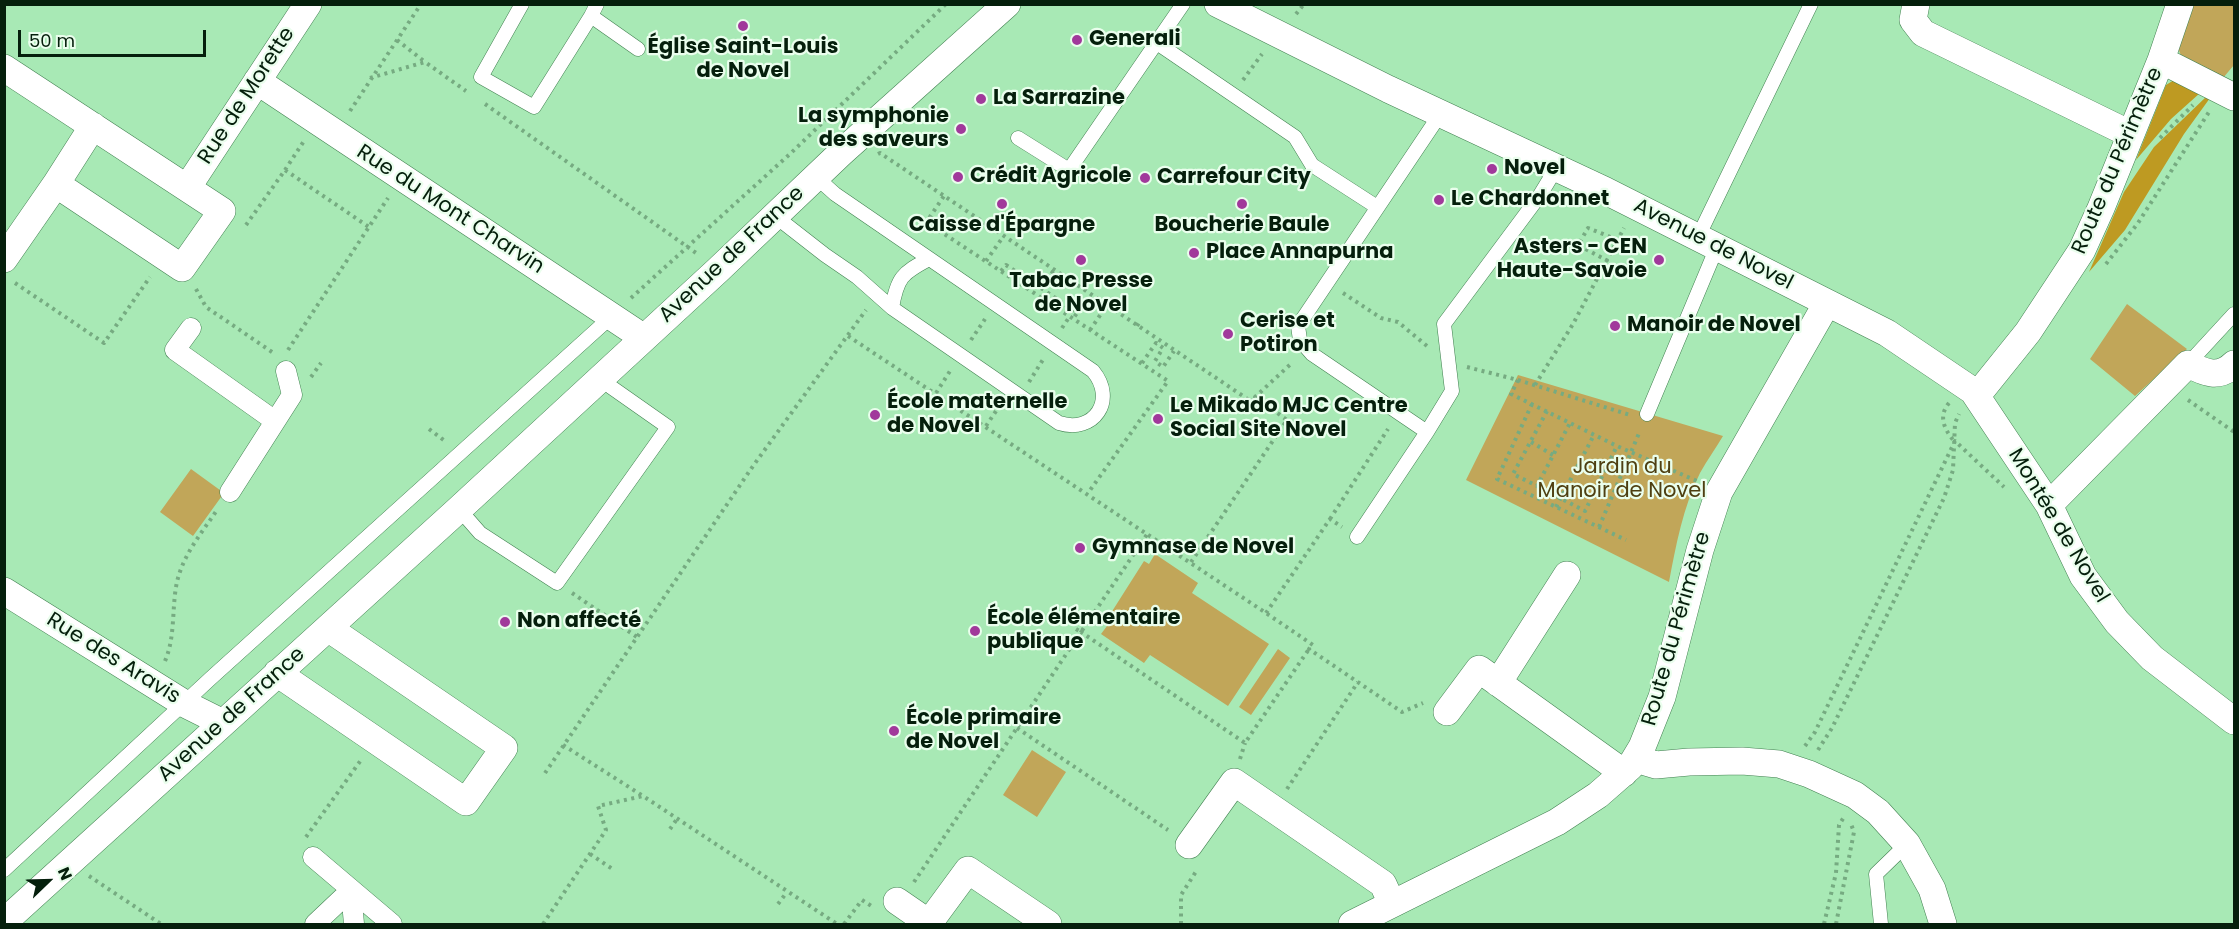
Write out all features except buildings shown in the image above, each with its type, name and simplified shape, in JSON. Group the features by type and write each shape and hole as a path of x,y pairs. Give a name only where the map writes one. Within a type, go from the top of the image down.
{"street":[{"name":"Rue de Morette","path":"186,188 308,4"},
{"name":"Avenue de France","path":"4,922 459,509 816,177 1007,4"},
{"name":"Avenue de Novel","path":"1218,4 1557,167 1887,333 1969,388"},
{"path":"1916,4 1913,20 1923,33 2130,134"},
{"name":"Route du Périmètre","path":"1969,388 1983,388 2028,332 2082,250 2102,208 2161,60 2180,4"},
{"path":"2161,60 2223,92"},
{"name":"Rue de Morette","path":"4,68 222,211"},
{"name":"Rue du Mont Charvin","path":"257,81 644,338"},
{"path":"10,254 93,126"},
{"path":"56,184 173,262 222,211"},
{"name":"Route du Périmètre","path":"1352,924 1557,822 1598,795 1630,766 1662,697 1703,539 1719,492 1827,303"},
{"path":"191,327 175,350 275,421"},
{"path":"2049,505 2188,364 2216,375 2227,371 2235,364"},
{"path":"230,492 292,394 286,371"},
{"name":"Montée de Novel","path":"1969,388 2049,505 2083,576 2117,622 2152,658 2235,721"},
{"path":"1498,683 1568,575"},
{"name":"Rue des Aravis","path":"4,591 185,704 223,723"},
{"path":"278,674 466,802 504,748 328,628"},
{"path":"1447,712 1479,669 1630,766 1742,761 1779,764 1795,769 1854,795 1878,812 1906,844 1932,889 1943,924"},
{"path":"1189,844 1234,782 1383,884 1392,904"},
{"path":"313,857 392,924"},
{"path":"899,902 929,923 968,870 1048,924"},
{"path":"315,924 351,890"},
{"path":"351,890 354,924"}],"lane":[{"path":"522,4 481,76 534,107 594,10 638,49"},
{"path":"1018,138 1069,170 1183,4"},
{"path":"1646,417 1707,242 1811,4"},
{"path":"1157,43 1294,137 1312,165 1377,207"},
{"path":"1427,432 1306,349 1300,340 1299,326 1441,113"},
{"path":"1356,537 1452,391 1444,324 1540,195 1557,167"},
{"path":"775,216 857,277 892,308 1059,423 1077,426 1094,417 1103,400 1103,389 1100,379 1093,371 835,194 816,177"},
{"path":"892,308 896,286 909,269 930,259"},
{"path":"2188,364 2235,314"},
{"path":"4,870 220,670 612,316"},
{"path":"459,509 480,533 557,582 668,427 611,387"},
{"path":"1881,924 1876,874 1906,844"}],"path":[{"path":"222,211 245,226 285,170 370,78 421,4"},
{"path":"612,316 791,153 946,4"},
{"path":"1232,95 1277,34"},
{"path":"396,40 469,93"},
{"path":"370,78 425,62"},
{"path":"2156,142 2173,123 2223,92"},
{"path":"2104,267 2138,224 2196,128 2223,92"},
{"path":"478,99 690,247 718,270"},
{"path":"880,153 1252,402 1306,349"},
{"path":"285,170 369,227"},
{"path":"10,254 104,343 173,262 207,307 282,359 402,178"},
{"path":"910,246 944,196"},
{"path":"926,222 1168,381 1088,493"},
{"path":"1535,385 1573,324 1608,261 1618,240 1588,228 1578,245 1608,261"},
{"path":"986,261 1003,237"},
{"path":"986,426 1002,402 1028,385 1053,344 1077,313 1006,265 1001,271"},
{"path":"1041,288 1054,270"},
{"path":"936,393 1012,278"},
{"path":"1327,282 1381,318 1398,322 1449,363 1518,380 1646,417 1599,527"},
{"path":"545,773 753,466 876,294"},
{"path":"1090,330 1107,305"},
{"path":"1137,326 1141,320"},
{"path":"848,336 1088,493 1312,645 1245,742 1076,628"},
{"path":"1142,363 1156,343 1163,348 1155,361 1163,367 1174,351"},
{"path":"306,385 321,363"},
{"path":"1518,380 1511,394 1617,446 1719,492"},
{"path":"2168,385 2235,432"},
{"path":"1969,388 1943,410 1945,428 1954,441 2012,494"},
{"path":"1815,755 1832,728 1944,498 1953,470 1956,423 1969,388"},
{"path":"1191,562 1287,420 1255,398"},
{"path":"1532,404 1497,479 1626,540"},
{"path":"1547,411 1513,474 1586,511 1617,446"},
{"path":"1266,613 1330,519 1398,412"},
{"path":"1537,486 1570,423"},
{"path":"1556,507 1594,435"},
{"path":"1803,750 1815,732 1954,441"},
{"path":"1531,442 1553,456"},
{"path":"153,684 168,653 176,586 185,557 230,492"},
{"path":"1330,519 1356,537"},
{"path":"844,924 862,900 890,919 899,902 1148,533"},
{"path":"557,582 637,636"},
{"path":"1309,649 1402,711 1430,701 1447,712"},
{"path":"1274,809 1358,682"},
{"path":"1017,728 1189,844 1198,870 1181,895 1181,924"},
{"path":"313,857 299,847 375,740"},
{"path":"563,745 835,924"},
{"path":"543,924 606,830 598,806 643,796"},
{"path":"1824,924 1836,873 1839,825 1847,811 1854,832 1836,924"},
{"path":"670,829 677,819"},
{"path":"590,854 614,870"},
{"path":"70,863 161,924"},
{"path":"778,904 787,892"}],"green space":[{"path":"2193,5 2234,5 2234,65 2223,78 2182,58 2178,48"},
{"path":"2127,304 2187,349 2135,396 2090,359"},
{"name":"Jardin du Manoir de Novel","path":"1518,375 1723,436 1700,473 1689,499 1677,540 1669,582 1466,480"},
{"path":"191,469 224,493 193,536 160,512"},
{"path":"1155,554 1198,583 1192,593 1269,644 1228,706 1150,655 1144,663 1101,634 1107,626 1104,624 1144,561 1149,564"},
{"path":"1278,649 1290,658 1251,715 1239,707"},
{"path":"1032,750 1066,772 1037,817 1003,795"}],"shaded area":[{"path":"2174,80 2200,93 2171,119 2136,160 2166,85"},
{"path":"2207,96 2210,98 2184,134 2125,230 2089,272 2124,192 2154,147"}],"place":[{"name":"Église Saint-Louis de Novel","path":"743,26"},
{"name":"Generali","path":"1077,40"},
{"name":"La Sarrazine","path":"981,99"},
{"name":"La symphonie des saveurs","path":"961,129"},
{"name":"Novel","path":"1492,169"},
{"name":"Crédit Agricole","path":"958,177"},
{"name":"Carrefour City","path":"1145,178"},
{"name":"Le Chardonnet","path":"1439,200"},
{"name":"Caisse d'Épargne","path":"1002,204"},
{"name":"Boucherie Baule","path":"1242,204"},
{"name":"Place Annapurna","path":"1194,253"},
{"name":"Tabac Presse de Novel","path":"1081,260"},
{"name":"Asters - CEN Haute-Savoie","path":"1659,260"},
{"name":"Manoir de Novel","path":"1615,326"},
{"name":"Cerise et Potiron","path":"1228,334"},
{"name":"École maternelle de Novel","path":"875,415"},
{"name":"Le Mikado MJC Centre Social Site Novel","path":"1158,419"},
{"name":"Gymnase de Novel","path":"1080,548"},
{"name":"Non affecté","path":"505,622"},
{"name":"École élémentaire publique","path":"975,631"},
{"name":"École primaire de Novel","path":"894,731"}]}
